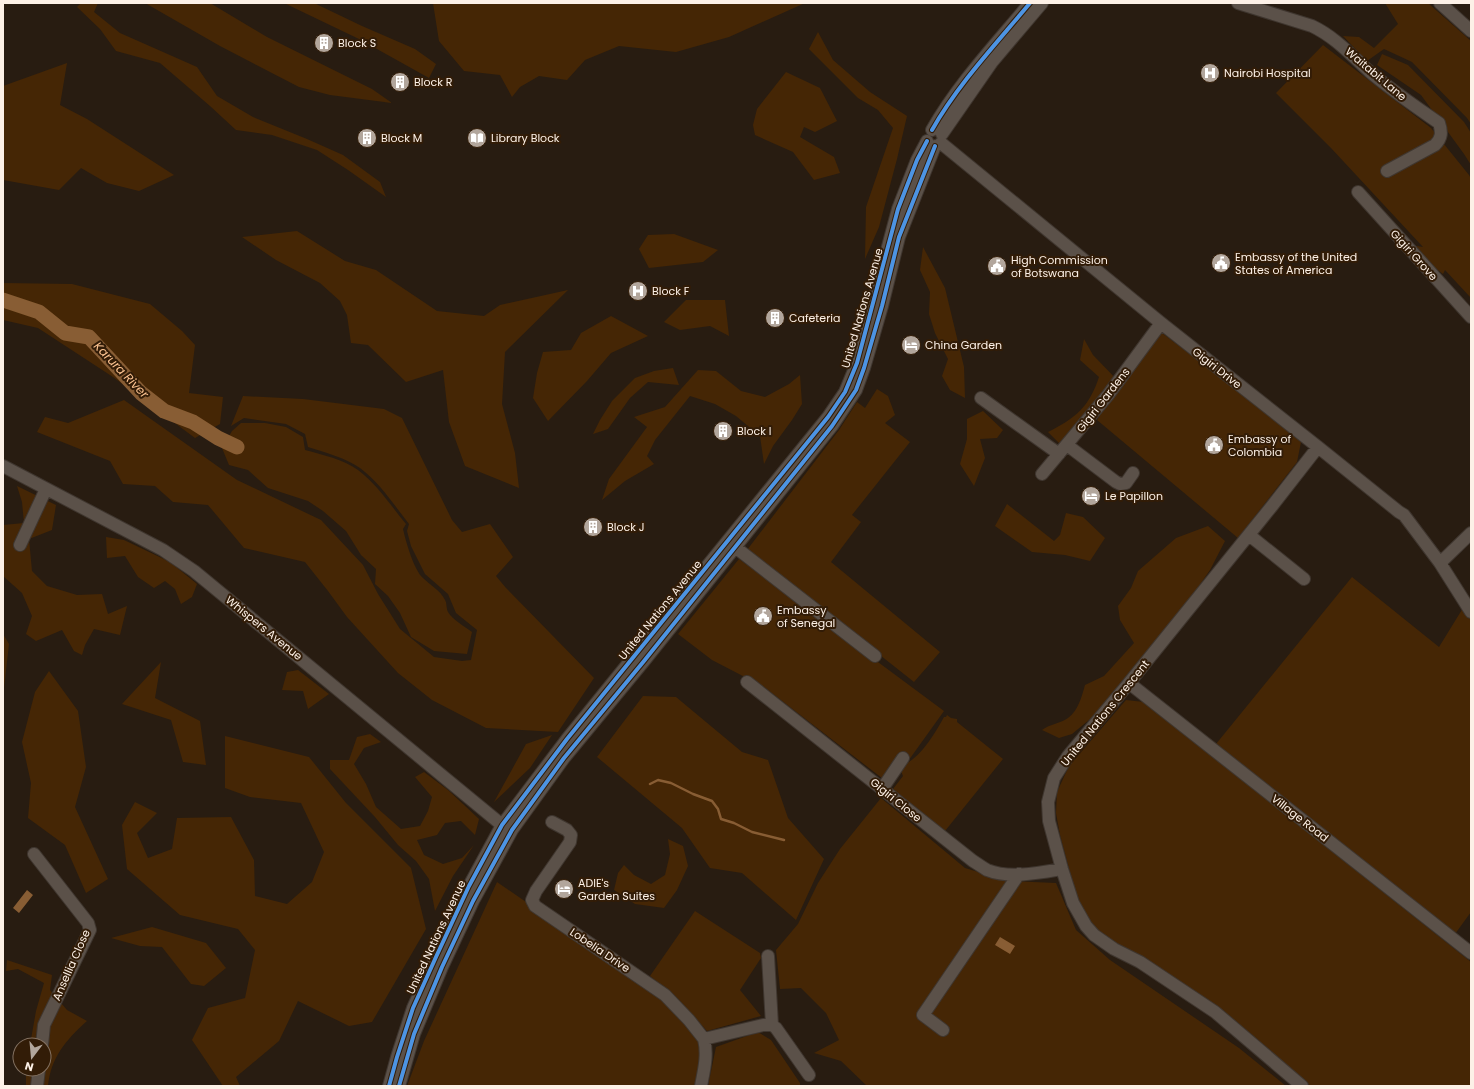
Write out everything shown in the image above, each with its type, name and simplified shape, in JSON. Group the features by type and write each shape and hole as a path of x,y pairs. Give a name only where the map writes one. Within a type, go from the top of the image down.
{"street":[{"name":"United Nations Avenue","path":"389,1086 397,1057 420,994 469,886 507,827 567,739 684,603 735,547 832,426 856,390 876,327 899,237 950,103 980,63 1030,3"},
{"name":"United Nations Avenue","path":"684,603 845,392 857,363 898,209 917,160 936,139 992,62 1042,3"},
{"name":"Waitabit Lane","path":"1238,3 1312,26 1323,32 1346,49 1370,72 1439,123 1442,132 1440,140 1435,145 1387,171"},
{"path":"1440,3 1471,31"},
{"name":"Gigiri Drive","path":"936,139 1161,324 1404,515 1440,563 1471,612"},
{"name":"Gigiri Grove","path":"1358,192 1471,317"},
{"name":"Gigiri Gardens","path":"1042,474 1108,396 1161,324"},
{"path":"981,398 1120,484 1126,483 1133,472"},
{"name":"United Nations Crescent","path":"1302,1086 1215,1012 1170,981 1140,962 1114,949 1094,935 1086,926 1073,903 1062,869 1048,812 1050,792 1054,778 1070,754 1249,535 1318,446"},
{"name":"Whispers Avenue","path":"3,466 163,550 194,571 507,827"},
{"path":"20,545 46,489"},
{"path":"1440,563 1471,533"},
{"path":"1249,535 1304,579"},
{"path":"735,547 875,656"},
{"name":"Gigiri Close","path":"747,682 973,861 987,870 1004,874 1031,875 1062,869"},
{"name":"Village Road","path":"1129,683 1471,952"},
{"path":"882,789 903,758"},
{"name":"Lobelia Drive","path":"552,822 567,830 571,835 570,842 536,891 532,900 535,906 665,995 689,1020 704,1039"},
{"name":"United Nations Avenue","path":"399,1086 414,1034 442,967 507,827"},
{"name":"Ansellia Close","path":"34,854 88,923 90,930 44,1025 43,1037"},
{"path":"942,1030 923,1015 1019,874"},
{"path":"768,956 772,1025"},
{"path":"701,1086 706,1061 706,1046 704,1039 763,1025 772,1025 776,1028 809,1075"}],"shaded area":[{"path":"81,3 98,3 94,12 120,33 197,67 217,96 253,117 343,155 380,182 386,197 317,150 272,135 236,130 160,63 116,51 100,29 77,7"},
{"path":"145,3 210,3 267,37 372,89 392,103 330,95 299,87 220,46"},
{"path":"284,3 314,3 415,49 436,64 429,78 359,39"},
{"path":"433,3 805,3 729,37 676,52 619,46 585,60 567,80 539,76 520,87 512,97 500,75 464,71 439,41"},
{"path":"1385,3 1428,3 1471,41 1471,124 1467,118 1412,62 1384,49 1367,61 1343,36 1359,37 1374,48 1398,24"},
{"path":"818,32 833,60 870,92 907,116 879,227 865,259 866,207 893,128 878,110 858,98 809,49"},
{"path":"1323,45 1431,128 1469,175 1471,179 1471,298 1445,270 1443,274 1426,261 1413,248 1417,246 1423,247 1331,148 1276,93"},
{"path":"1382,54 1408,65 1464,122 1471,133 1471,165 1421,95 1377,65"},
{"path":"67,63 60,105 87,119 174,175 139,191 107,183 81,168 59,190 3,180 3,86"},
{"path":"786,72 820,88 837,121 815,132 804,127 800,137 834,157 840,173 814,180 793,152 755,135 753,125 757,109"},
{"path":"297,231 345,261 376,270 437,311 484,316 500,305 568,290 505,352 502,404 515,453 519,488 465,466 449,422 443,370 406,382 368,345 351,343 347,315 340,301 320,283 276,260 242,237"},
{"path":"674,234 718,250 703,262 649,268 639,249 648,235"},
{"path":"923,247 945,288 964,367 965,398 950,390 942,376 948,359 935,333 929,314 930,292 920,270"},
{"path":"3,283 72,284 150,304 182,331 195,345 189,393 223,397 220,424 195,438 113,377 38,328 3,320"},
{"path":"686,300 725,300 729,336 710,326 680,330 664,322"},
{"path":"611,316 648,336 611,353 587,381 548,421 533,398 537,373 543,352 571,350 581,333"},
{"path":"1162,333 1240,392 1301,442 1297,462 1238,538 1097,420 1101,413 1060,444 1048,432 1066,422 1086,404 1099,377 1080,360 1084,339 1093,355 1121,384"},
{"path":"673,368 679,385 648,382 630,398 608,429 593,434 612,401 635,378 654,371"},
{"path":"698,370 716,371 741,391 765,397 789,384 800,375 802,404 773,446 764,464 760,436 736,416 715,404 690,396 655,440 647,456 654,464 625,481 602,500 609,479 647,427 634,417 665,407"},
{"path":"877,389 888,396 895,415 885,423 910,442 852,515 861,522 831,562 940,652 914,682 747,550 839,430 857,402 865,408"},
{"path":"243,396 303,399 384,409 402,418 452,520 462,532 490,524 513,557 496,576 594,678 558,732 486,728 432,700 398,673 347,617 305,562 244,548 208,505 173,502 155,486 123,484 110,461 37,432 45,417 68,423 124,400 237,480 321,520 363,565 378,594 400,629 434,657 462,661 471,660 477,630 456,613 448,594 425,574 411,546 407,531 409,524 380,487 354,464 308,447 305,434 286,424 244,418 231,426"},
{"path":"983,411 1003,430 997,438 980,439 985,458 974,486 960,464 967,439 967,419"},
{"path":"241,423 265,423 286,427 303,437 305,450 346,463 358,470 371,482 406,524 403,529 416,569 426,581 443,596 450,615 472,632 467,654 434,651 411,637 400,613 388,596 375,584 376,569 361,555 346,531 323,511 308,501 268,488 248,470 229,465 222,448 232,431"},
{"path":"17,486 56,505 52,530 29,539 32,571 47,586 77,595 102,594 108,614 127,606 120,635 94,629 85,645 82,655 74,651 62,630 36,641 26,634 32,616 22,593 3,576 3,525 24,523 22,502"},
{"path":"1007,504 1054,541 1060,535 1066,513 1083,517 1105,538 1090,561 1065,555 1032,552 995,526"},
{"path":"1208,526 1225,541 1210,570 1183,609 1100,711 1072,734 1059,738 1042,730 1068,718 1079,703 1085,685 1104,676 1134,643 1120,620 1118,606 1131,588 1138,571 1176,538"},
{"path":"106,537 124,540 170,562 197,584 192,597 181,604 175,589 165,581 154,588 138,577 125,556 107,558"},
{"path":"739,559 944,711 906,764 918,755 933,736 944,717 947,715 951,718 957,719 957,722 1003,759 945,831 893,789 903,776 901,771 891,785 764,687 712,660 678,634"},
{"path":"1352,577 1439,647 1463,608 1471,619 1471,912 1455,934 1216,744"},
{"path":"3,634 9,644 3,697"},
{"path":"161,662 155,698 200,721 206,765 183,762 171,720 122,704"},
{"path":"298,670 329,694 308,709 303,691 282,690 287,672"},
{"path":"49,671 78,711 86,767 75,807 108,879 86,893 65,845 28,818 31,783 22,742 35,692"},
{"path":"643,696 676,697 742,752 768,760 788,818 824,859 796,920 742,873 710,868 682,828 597,757"},
{"path":"1126,700 1144,702 1471,962 1471,1086 1310,1086 1243,1028 1097,934 1085,917 1074,887 1060,835 1056,813 1057,792 1069,766"},
{"path":"370,734 381,742 364,748 354,764 366,784 376,807 401,829 420,826 428,811 432,797 415,777 424,772 448,790 479,819 475,835 461,821 445,823 437,835 417,840 424,855 443,864 462,858 474,845 453,876 435,911 429,879 416,861 398,845 375,817 330,769 330,760 349,760 357,737"},
{"path":"552,735 530,768 494,802 526,744"},
{"path":"225,736 309,757 346,803 411,868 426,929 372,1022 349,1026 298,1001 279,1041 236,1077 240,1086 223,1086 192,1040 208,1008 245,998 255,950 238,929 180,915 127,869 122,825 135,802 157,813 137,833 148,858 172,849 177,818 231,817 254,860 255,896 287,904 312,882 324,852 301,803 250,797 225,788"},
{"path":"881,798 965,868 1008,881 1056,883 1076,930 1110,960 1239,1048 1286,1086 867,1086 841,1061 814,1053 839,1040 826,1013 801,988 780,989 776,950 798,924 818,883 840,849"},
{"path":"668,839 683,846 688,866 677,890 664,908 635,904 614,890 618,873 624,865 634,875 651,884 665,875 670,854"},
{"path":"497,882 662,996 702,1041 696,1086 407,1086 424,1041"},
{"path":"27,890 33,895 19,913 13,908"},
{"path":"695,911 760,953 761,958 740,990 761,1016 707,1031 677,998 650,976"},
{"path":"152,927 206,943 226,968 204,986 191,984 162,947 140,946 111,938"},
{"path":"1000,937 1015,946 1010,954 995,945"},
{"path":"7,960 52,975 50,990 67,1010 87,1021 66,1042 52,1066 52,1037 31,1037 36,1011 44,983 18,969 6,971"},
{"path":"758,1032 771,1040 800,1083 800,1086 708,1086 716,1047"},
{"path":"26,1077 50,1077 48,1086 26,1086"}],"waterway":[{"name":"Karura River","path":"3,300 39,312 65,333 89,337 141,393 164,411 193,422 218,438 237,447"},
{"path":"650,784 658,780 671,783 693,794 712,801 718,809 721,819 734,823 752,832 784,840"}],"cycle path":[{"path":"932,130 965,80 1030,3"},
{"path":"389,1086 413,1008 469,886 502,825 567,739 828,417 845,392 857,363 898,209 917,160 927,141"},
{"path":"399,1086 414,1034 442,967 473,901 512,830 564,758 644,661 832,426 856,390 882,306 899,237 935,146"}],"place":[{"name":"Block S","path":"324,43"},
{"name":"Nairobi Hospital","path":"1210,73"},
{"name":"Block R","path":"400,82"},
{"name":"Block M","path":"367,138"},
{"name":"Library Block","path":"477,138"},
{"name":"Embassy of the United States of America","path":"1221,263"},
{"name":"High Commission of Botswana","path":"997,266"},
{"name":"Block F","path":"638,291"},
{"name":"Cafeteria","path":"775,318"},
{"name":"China Garden","path":"911,345"},
{"name":"Block I","path":"723,431"},
{"name":"Embassy of Colombia","path":"1214,445"},
{"name":"Le Papillon","path":"1091,496"},
{"name":"Block J","path":"593,527"},
{"name":"Embassy of Senegal","path":"763,616"},
{"name":"ADIE's Garden Suites","path":"564,889"}]}
